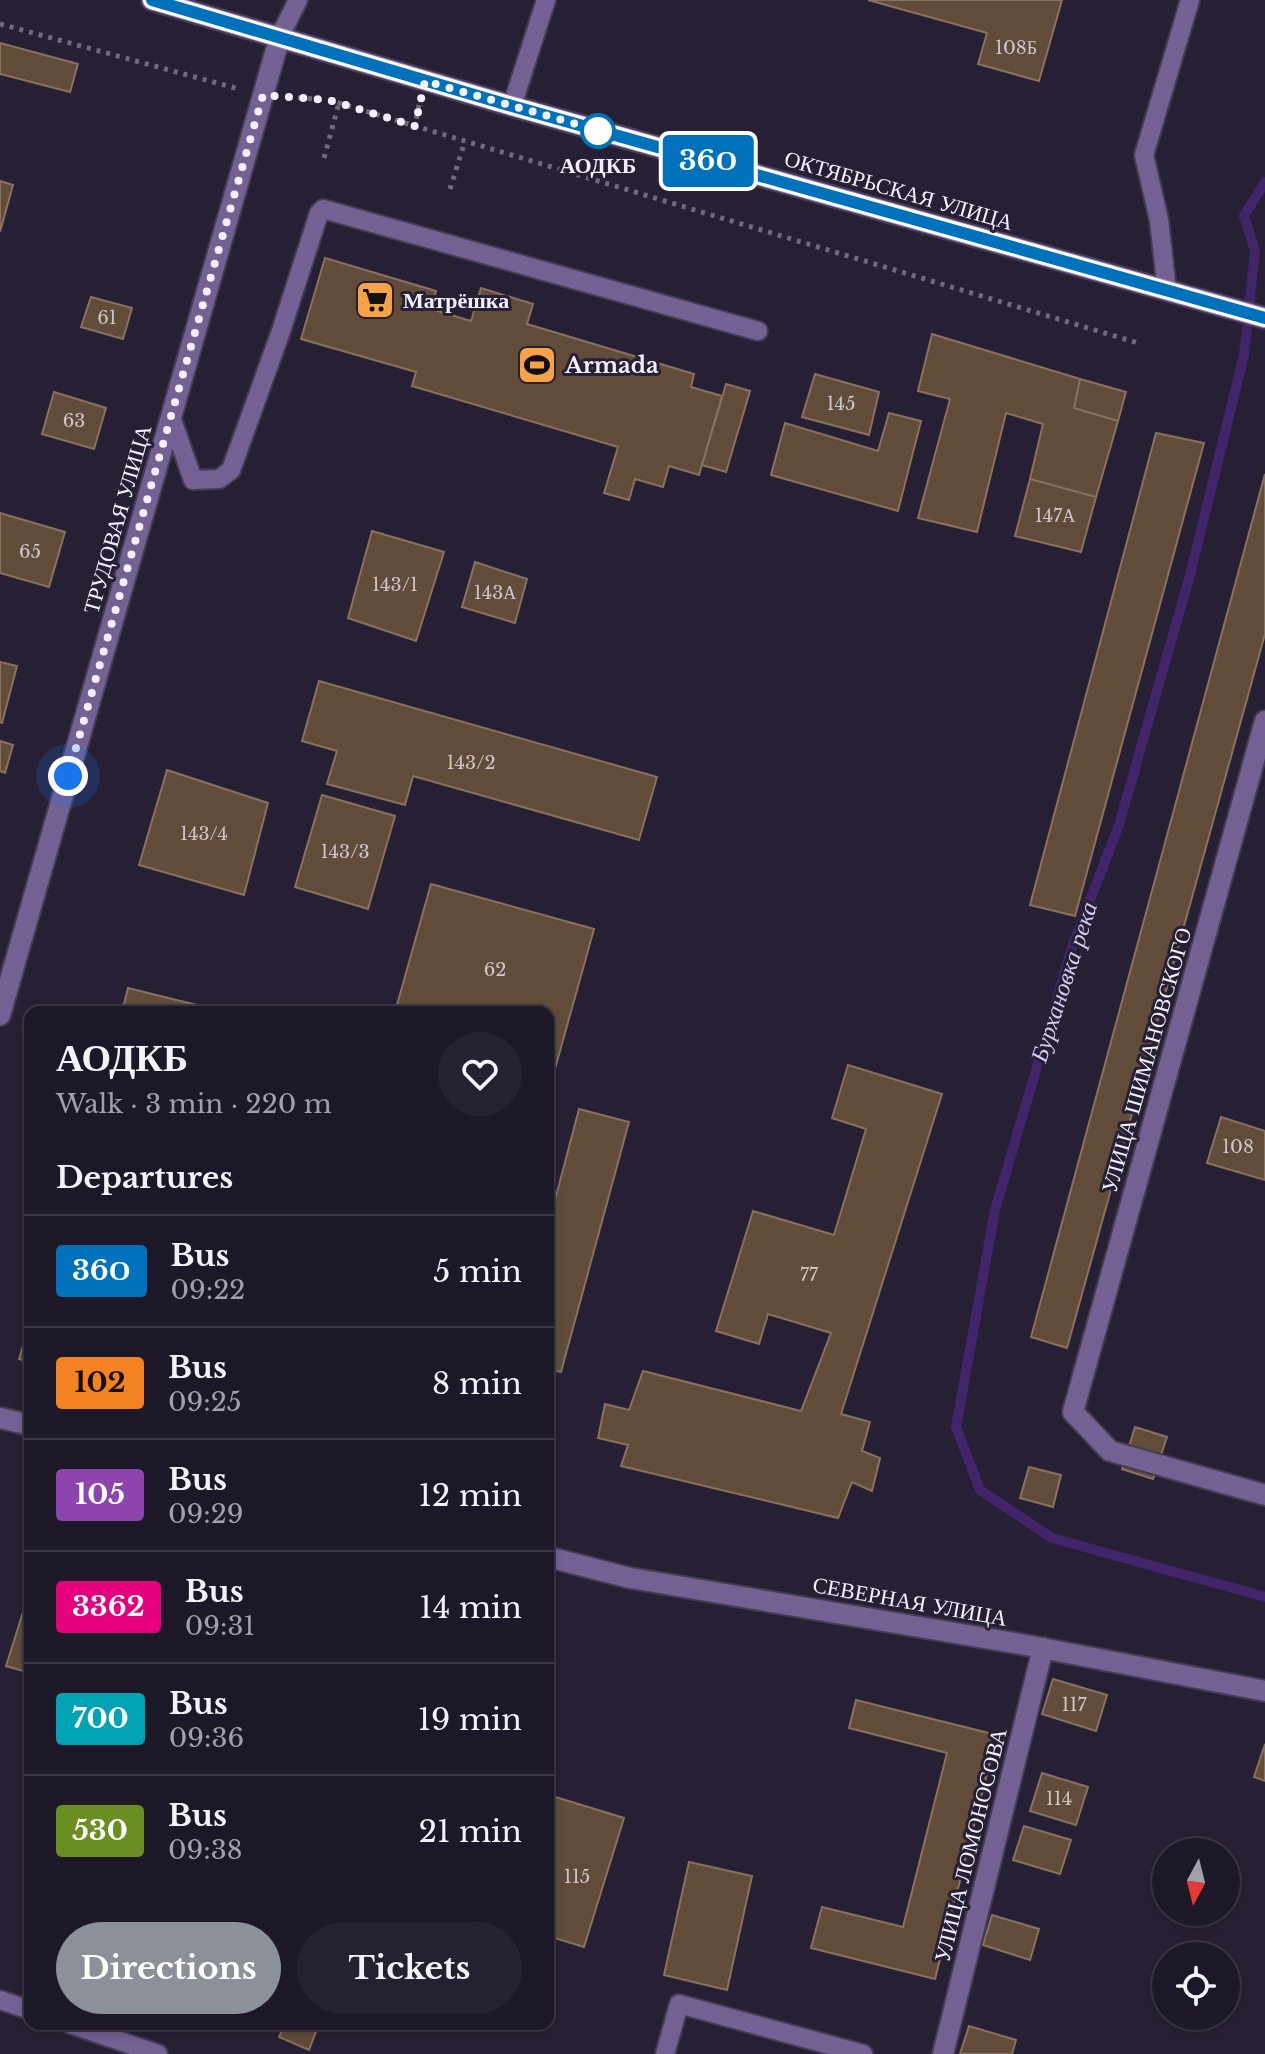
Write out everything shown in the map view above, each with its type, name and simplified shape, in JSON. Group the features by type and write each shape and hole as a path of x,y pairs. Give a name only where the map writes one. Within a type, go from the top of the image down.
{"main road":[{"name":"ОКТЯБРЬСКАЯ УЛИЦА","path":"152,0 512,106 1265,318"}],"street":[{"name":"ТРУДОВАЯ УЛИЦА","path":"0,1015 280,36"},
{"name":"УЛИЦА ШИМАНОВСКОГО","path":"1265,721 1073,1412 1110,1451 1265,1495"},
{"path":"0,1418 24,1424"},
{"name":"СЕВЕРНАЯ УЛИЦА","path":"554,1558 644,1580 1043,1648 1265,1691"},
{"name":"УЛИЦА ЛОМОНОСОВА","path":"943,2054 1043,1648"}],"lane":[{"path":"280,36 298,0"},
{"path":"512,106 546,0"},
{"path":"1167,291 1159,220 1144,155 1190,0"},
{"path":"171,417 193,480 219,479 231,470 319,213 323,209 758,331"},
{"path":"0,2000 24,2008"},
{"path":"665,2054 679,2004 863,2054"},
{"path":"88,2030 158,2054"}],"path":[{"path":"0,24 263,95 339,103 1138,343"},
{"path":"415,126 425,81"},
{"path":"324,158 339,103"},
{"path":"450,189 465,141"}],"building":[{"path":"868,0 1062,0 1039,81 978,64 987,33"},
{"path":"0,43 78,64 70,92 0,74"},
{"path":"0,181 13,185 0,232"},
{"path":"325,258 436,291 431,309 471,321 481,288 533,304 527,324 694,374 691,387 722,396 699,475 669,466 663,487 635,479 629,500 604,493 618,447 412,386 416,372 301,339"},
{"path":"91,297 132,308 123,339 81,327"},
{"path":"932,334 1080,379 1074,408 1118,421 1096,497 1030,479 1043,424 1006,413 977,532 918,518 950,399 918,391"},
{"path":"815,374 879,392 869,435 802,417"},
{"path":"1080,379 1126,392 1118,421 1074,408"},
{"path":"726,384 750,391 726,472 702,465"},
{"path":"54,392 106,408 94,449 42,434"},
{"path":"889,413 921,421 898,511 771,475 785,423 878,451"},
{"path":"1156,433 1204,443 1075,916 1030,905"},
{"path":"1265,474 1265,634 1067,1348 1031,1337"},
{"path":"1030,479 1096,497 1081,552 1015,536"},
{"path":"0,513 65,532 49,587 0,573"},
{"path":"372,531 444,552 416,641 348,618"},
{"path":"475,562 527,579 515,623 462,607"},
{"path":"0,662 17,666 2,723 0,722"},
{"path":"319,681 657,777 639,840 413,776 405,805 327,784 337,751 302,741"},
{"path":"0,741 13,745 5,773 0,771"},
{"path":"167,770 268,803 244,895 139,865"},
{"path":"322,795 395,816 368,909 295,887"},
{"path":"431,884 594,929 554,1072 554,1006 397,1006"},
{"path":"128,988 201,1006 124,1006"},
{"path":"848,1065 942,1094 841,1414 870,1422 862,1451 880,1458 872,1491 852,1482 838,1518 621,1466 628,1445 598,1438 605,1404 629,1410 643,1371 801,1411 831,1333 768,1314 759,1344 716,1331 753,1211 834,1235 866,1129 832,1118"},
{"path":"579,1109 629,1122 561,1372 554,1371 554,1204"},
{"path":"1221,1117 1265,1131 1265,1180 1207,1163"},
{"path":"24,1343 24,1360 19,1359"},
{"path":"1135,1427 1167,1437 1153,1479 1122,1469"},
{"path":"1029,1467 1061,1475 1053,1507 1020,1498"},
{"path":"24,1609 24,1671 6,1666"},
{"path":"1053,1679 1107,1695 1096,1731 1042,1714"},
{"path":"856,1700 997,1735 935,1979 811,1948 822,1907 903,1927 947,1753 849,1728"},
{"path":"1265,1744 1265,1781 1254,1777"},
{"path":"1042,1773 1088,1787 1076,1825 1030,1811"},
{"path":"554,1797 624,1818 584,1947 554,1938"},
{"path":"1024,1826 1071,1840 1060,1874 1013,1860"},
{"path":"689,1862 752,1876 727,1990 664,1975"},
{"path":"992,1915 1039,1929 1030,1960 983,1945"},
{"path":"969,2026 1016,2040 1012,2054 960,2054"},
{"path":"282,2030 317,2030 309,2050 279,2037"}],"waterway":[{"name":"Бурхановка река","path":"1265,182 1244,216 1255,251 1244,355 1190,575 1119,825 1072,947 995,1210 956,1427 980,1490 1052,1538 1265,1597"}],"bus line":[{"name":"36О","path":"152,0 512,106 1265,318"}],"place":[{"name":"АОДКБ","path":"598,131"},
{"name":"Матрёшка","path":"375,300"},
{"name":"Armada","path":"537,365"}],"route":[{"path":"68,776 263,95 329,100 415,126 425,81 601,131 598,131"}]}
